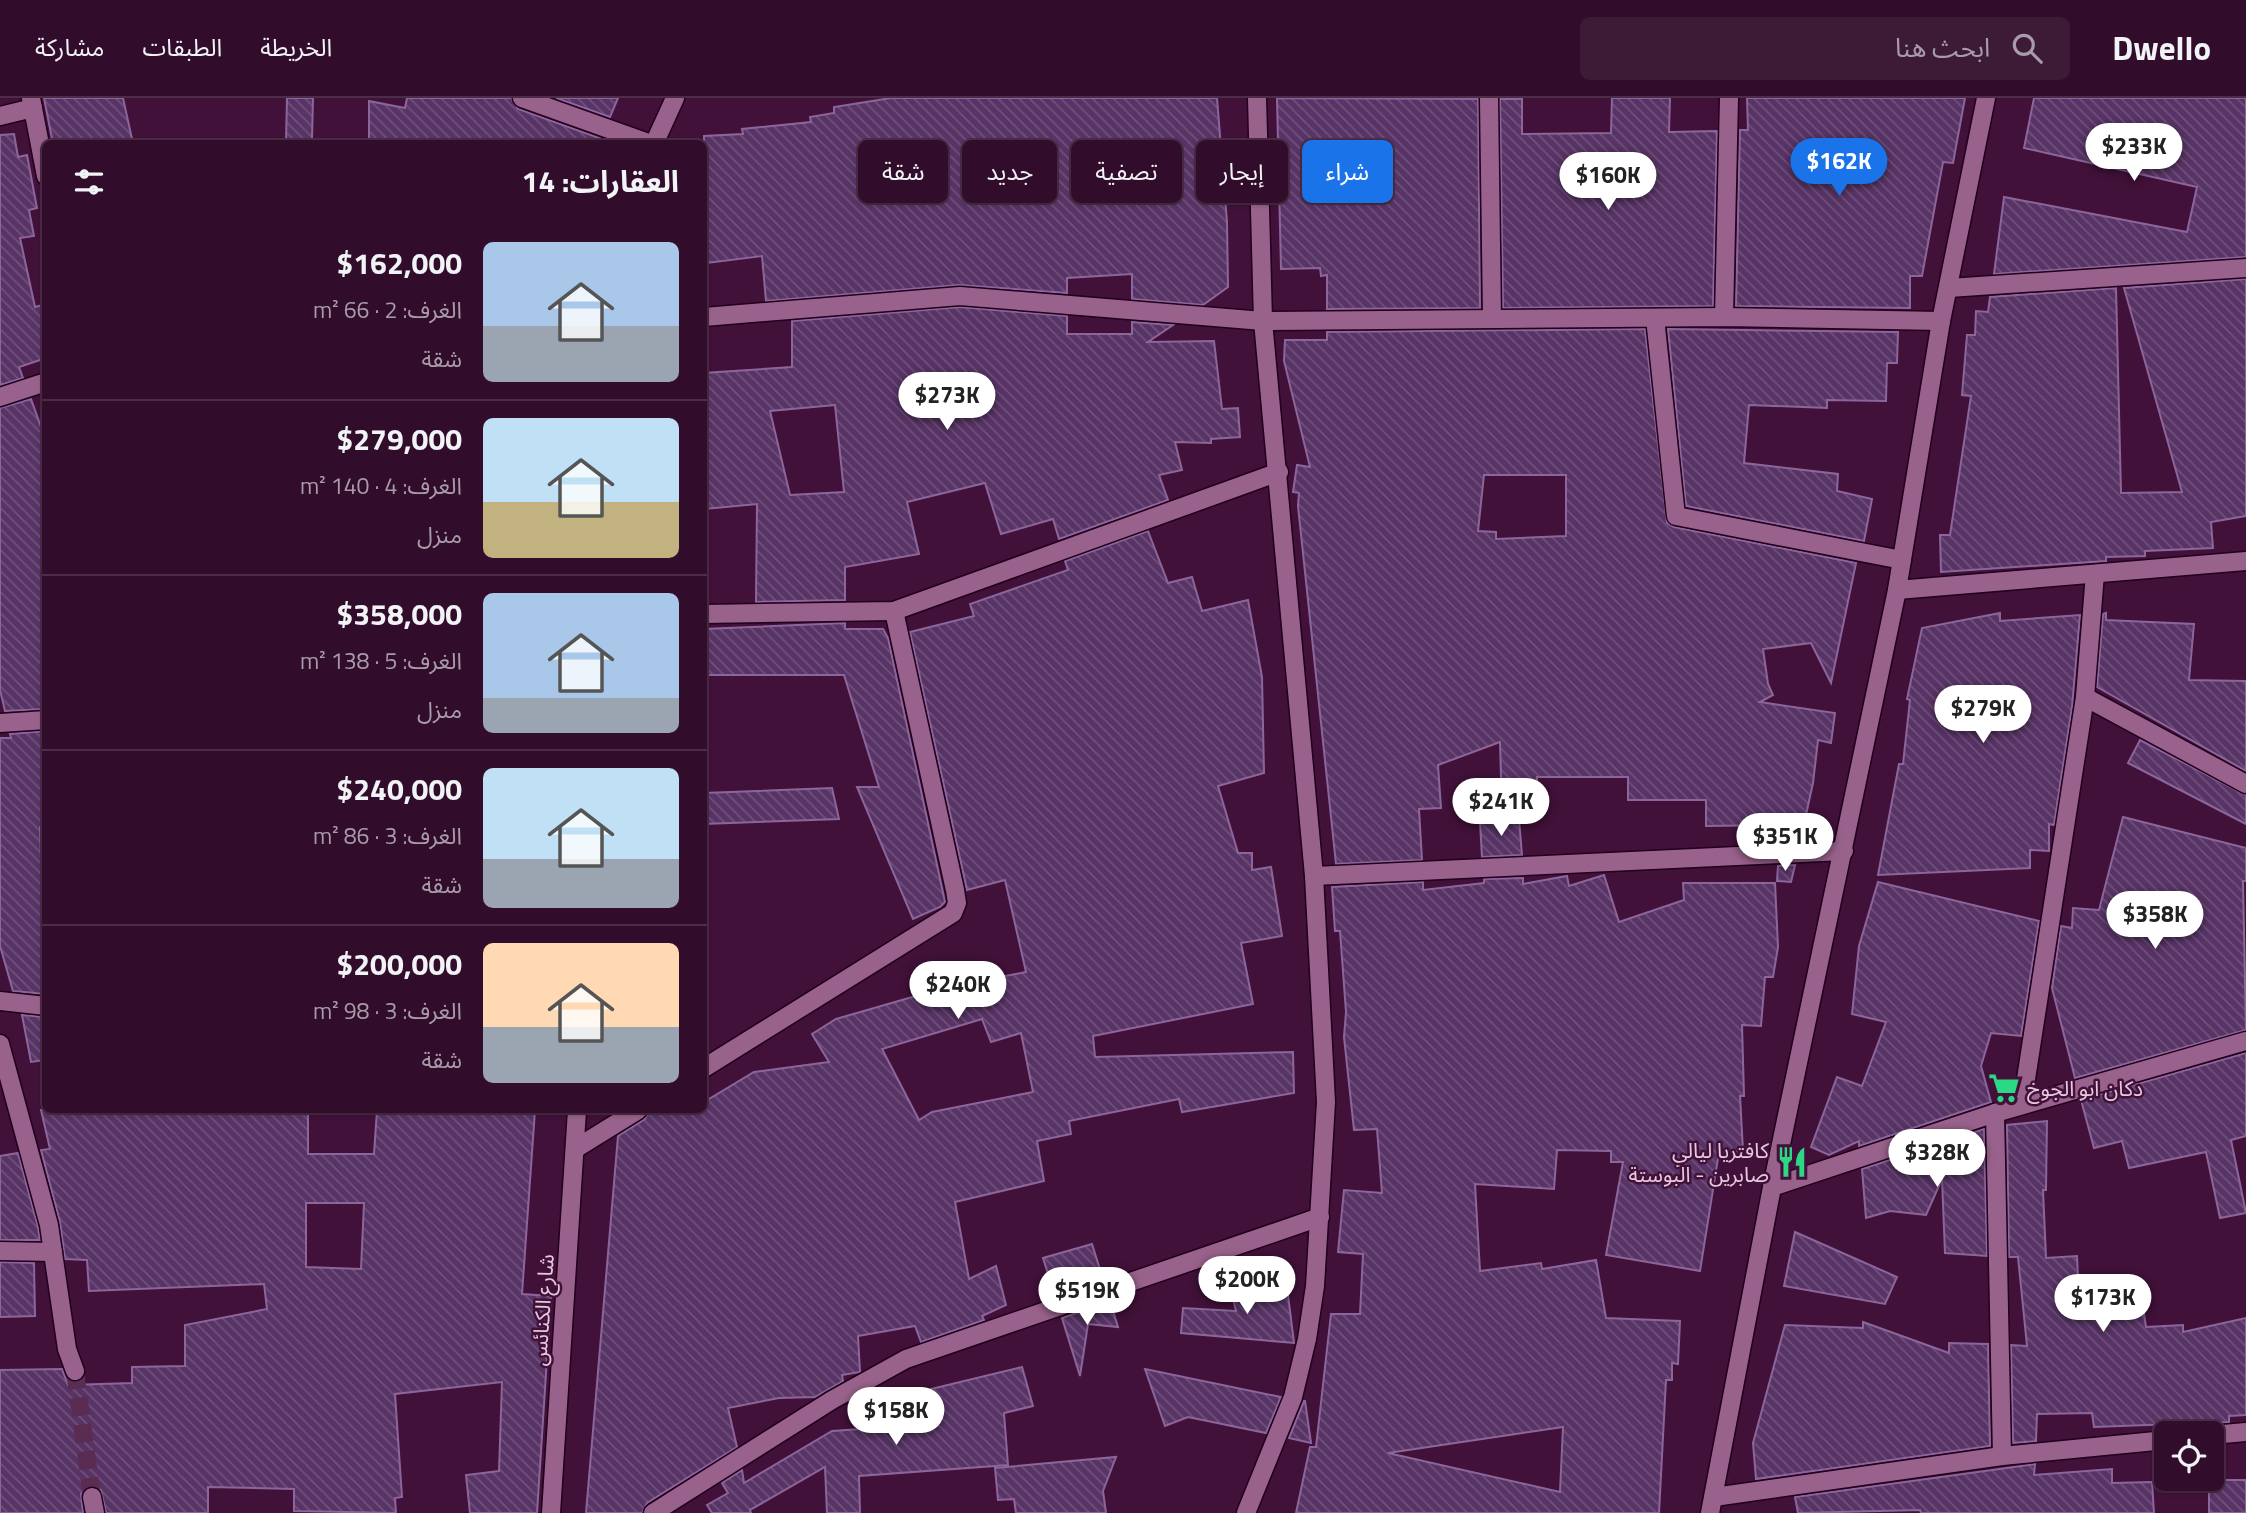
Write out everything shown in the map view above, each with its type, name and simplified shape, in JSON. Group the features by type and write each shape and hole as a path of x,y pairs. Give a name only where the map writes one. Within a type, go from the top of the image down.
{"street":[{"path":"522,98 642,140"},
{"path":"655,140 675,98"},
{"path":"1247,1513 1293,1397 1315,1286 1326,1102 1314,876 1279,472 1263,321 1257,98"},
{"path":"1489,98 1492,318"},
{"path":"1724,317 1729,98"},
{"path":"1986,98 1941,321 1897,590 1772,1187 1712,1505 2002,1456 2154,1441"},
{"path":"0,116 32,103 42,155"},
{"path":"1949,288 2246,268"},
{"path":"707,317 960,296 1263,321 1724,317 1941,321"},
{"path":"1655,318 1675,516 1902,560"},
{"path":"0,397 42,383"},
{"path":"707,614 894,611 1279,472"},
{"path":"1897,590 2246,561"},
{"path":"2022,1105 2085,697 2095,574"},
{"path":"707,1067 953,912 957,902 955,890 894,611"},
{"path":"2085,697 2246,785"},
{"path":"0,723 42,720"},
{"path":"1314,876 1844,851"},
{"path":"0,1001 42,1006"},
{"path":"1772,1187 1995,1113 2246,1041"},
{"path":"0,1044 49,1225 67,1349 75,1371"},
{"name":"شارع الكنائس","path":"551,1513 577,1113"},
{"path":"575,1149 633,1113"},
{"path":"1995,1113 2002,1456"},
{"path":"653,1513 832,1400 906,1359 1320,1217"},
{"path":"0,1251 53,1252"},
{"path":"2224,1434 2246,1432"}],"building":[{"path":"44,98 123,98 132,139 52,140"},
{"path":"287,98 313,98 312,139 286,140"},
{"path":"407,98 511,98 518,109 602,139 369,140 369,101 405,108"},
{"path":"556,98 618,98 610,117"},
{"path":"891,98 1217,98 1220,140 1196,140 1196,203 1225,203 1228,287 1203,305 1132,299 1132,274 1067,278 1067,293 959,285 766,301 762,256 707,263 707,140 704,140 704,136 743,134 742,129 811,122 810,117 834,113 834,107"},
{"path":"1277,98 1478,99 1480,308 1327,309 1327,275 1321,276 1320,268 1281,269 1279,203 1288,203 1288,140 1278,140"},
{"path":"1612,98 1670,98 1669,132 1717,131 1713,306 1503,308 1500,99 1522,99 1522,134 1611,133"},
{"path":"1747,98 1965,98 1953,163 1943,162 1922,276 1910,276 1910,308 1736,306 1740,130 1748,130"},
{"path":"2034,98 2246,98 2246,257 1994,274 2004,197 2187,232 2197,187 2024,148"},
{"path":"14,134 18,157 27,155 37,208 29,210 34,236 20,238 35,307 42,305 42,359 19,367 23,378 0,385 0,135"},
{"path":"2246,279 2246,516 2211,522 2213,548 2145,551 2145,556 2106,557 2106,561 1941,572 1940,535 1950,535 1971,396 1962,395 1967,335 1975,335 1976,311 1988,312 1990,297 2116,288 2121,493 2182,492 2124,288"},
{"path":"960,307 1067,316 1067,334 1132,334 1132,322 1173,325 1148,342 1214,341 1222,409 1238,408 1240,437 1211,439 1211,443 1175,442 1182,470 1159,475 1168,500 1059,539 1053,519 1001,534 985,483 907,502 919,554 845,567 845,600 756,602 757,504 707,509 707,373 792,367 792,321","holes":["835,405 844,492 790,495 770,411"]},
{"path":"1645,329 1667,523 1674,527 1856,563 1831,683 1811,643 1763,649 1768,684 1773,695 1760,702 1835,713 1831,743 1818,740 1813,783 1800,842 1778,843 1779,825 1706,826 1706,800 1628,800 1628,777 1537,777 1537,782 1534,783 1534,812 1502,812 1500,742 1438,765 1441,808 1419,809 1422,860 1336,864 1298,506 1299,493 1293,492 1297,465 1310,467 1284,361 1285,340 1327,340 1327,332","holes":["1484,475 1566,475 1566,536 1496,539 1496,532 1478,531"]},
{"path":"1668,329 1898,332 1897,363 1887,363 1886,401 1827,400 1827,408 1749,405 1744,463 1838,474 1837,491 1872,499 1864,541 1686,506"},
{"path":"31,399 42,430 42,709 5,711 0,690 0,408"},
{"path":"1148,531 1168,583 1192,577 1202,611 1248,600 1262,677 1264,773 1218,786 1238,853 1252,853 1252,870 1271,867 1282,936 1241,943 1253,1004 1093,1036 1095,1057 1293,1052 1294,1093 1182,1112 1179,1099 1069,1121 1071,1134 1037,1141 1044,1181 955,1202 969,1279 996,1266 1006,1305 982,1316 984,1320 921,1342 915,1326 858,1336 860,1372 842,1375 843,1381 815,1397 779,1398 728,1408 737,1447 647,1503 642,1513 586,1513 618,1136 645,1119 648,1113 707,1113 707,1100 754,1072 829,1062 812,1034 836,1019 940,989 1026,972 1005,880 967,890 910,632 974,616 970,604 1068,570 1065,561","holes":["982,1019 991,1042 1021,1033 1033,1092 932,1112 919,1120 882,1049"]},
{"path":"2000,613 2000,621 2080,615 2072,707 2054,825 2049,824 2049,851 2030,850 2030,868 1878,875 1899,764 1903,764 1910,700 1907,699 1922,628"},
{"path":"2106,613 2106,620 2194,624 2189,680 2246,681 2246,771 2097,687 2103,614"},
{"path":"845,623 845,629 883,629 888,638 945,902 940,907 913,919 857,787 879,787 844,675 707,675 707,629"},
{"path":"42,731 42,994 13,991 0,946 0,738 11,738 10,734"},
{"path":"2140,740 2246,795 2246,824 2128,763"},
{"path":"832,788 839,819 707,824 707,793"},
{"path":"2123,817 2246,848 2246,881 2243,881 2246,1030 2075,1078 2052,988 2061,926 2072,928 2073,908 2099,910"},
{"path":"1519,819 1522,855 1482,857 1480,822"},
{"path":"1795,865 1791,882 1777,881 1778,866"},
{"path":"1604,875 1619,922 1684,900 1683,883 1775,883 1778,947 1773,977 1765,977 1761,1026 1742,1025 1744,1096 1740,1096 1743,1151 1719,1152 1700,1271 1606,1255 1623,1162 1611,1162 1611,1151 1557,1150 1554,1189 1475,1184 1480,1271 1541,1263 1542,1269 1596,1260 1606,1318 1680,1321 1678,1364 1672,1363 1672,1380 1666,1380 1659,1513 1296,1513 1310,1447 1316,1447 1331,1314 1360,1314 1363,1254 1338,1252 1344,1190 1382,1193 1377,1129 1354,1130 1344,1037 1346,1012 1340,931 1335,931 1332,887 1423,882 1423,890 1484,883 1484,879 1523,878 1523,884 1567,876 1569,886","holes":["1563,1427 1560,1492 1388,1453"]},
{"path":"1878,882 2039,921 2021,1036 1991,1033 1981,1066 1991,1102 1859,1146 1859,1141 1829,1155 1811,1147 1837,1077 1862,1086 1886,1022 1852,1014 1859,946"},
{"path":"22,1015 42,1017 42,1061 31,1062"},
{"path":"2246,1053 2246,1136 2231,1140 2246,1213 2220,1218 2206,1152 2129,1168 2122,1141 2094,1148 2081,1100"},
{"path":"41,1110 42,1113 308,1114 308,1154 374,1154 377,1113 535,1113 522,1294 551,1296 537,1513 470,1513 466,1475 499,1471 502,1382 395,1394 402,1497 395,1498 396,1513 294,1511 294,1489 208,1487 208,1513 106,1513 101,1490 91,1486 81,1494 83,1513 0,1513 0,1370 62,1369 68,1385 132,1383 132,1367 185,1366 185,1325 267,1309 264,1284 89,1291 87,1260 65,1259 60,1222 41,1150 50,1149","holes":["306,1203 364,1203 361,1269 306,1267"]},
{"path":"2047,1121 2046,1190 2043,1190 2046,1258 2077,1256 2079,1297 2103,1296 2103,1303 2142,1301 2146,1327 2183,1325 2183,1332 2246,1318 2246,1415 2229,1416 2229,1422 2154,1421 2154,1425 2094,1427 2092,1413 2037,1414 2036,1441 2013,1443 2011,1345 2027,1346 2018,1257 2009,1257 2007,1125"},
{"path":"1984,1129 1987,1256 1945,1253 1942,1179 1926,1215 1890,1211 1866,1218 1862,1169"},
{"path":"18,1153 40,1240 0,1240 0,1156"},
{"path":"1795,1232 1897,1277 1885,1304 1784,1286"},
{"path":"1092,1244 1103,1279 1055,1296 1043,1258"},
{"path":"0,1262 34,1263 35,1316 0,1317"},
{"path":"1286,1279 1294,1343 1181,1333 1183,1308 1236,1311 1231,1290"},
{"path":"1110,1301 1118,1327 1088,1324 1080,1376 1062,1318"},
{"path":"1863,1322 1949,1353 1949,1343 1988,1344 1990,1446 1756,1479 1753,1443 1785,1325 1863,1328"},
{"path":"1022,1367 1033,1406 1004,1413 1008,1465 859,1476 860,1513 827,1513 825,1467 750,1510 751,1513 712,1513 707,1505 728,1493 722,1483 742,1470 744,1483 832,1431 934,1424 931,1389"},
{"path":"1145,1369 1281,1397 1266,1433 1188,1417 1165,1426"},
{"path":"1305,1401 1311,1443 1289,1438"},
{"path":"1116,1457 1103,1491 1106,1513 1016,1513 1014,1499 998,1500 995,1468"},
{"path":"2035,1464 2034,1475 2112,1469 2112,1483 2152,1482 2154,1513 1921,1513 1920,1510 1798,1513 1795,1497"},
{"path":"2224,1480 2246,1480 2246,1513 2209,1513 2209,1491 2224,1491"}],"tunnel":[{"path":"75,1371 92,1497"}],"place":[{"name":"دكان ابو الجوخ","path":"2004,1088"},
{"name":"كافتريا ليالي صابرين - البوستة","path":"1792,1162"}]}
